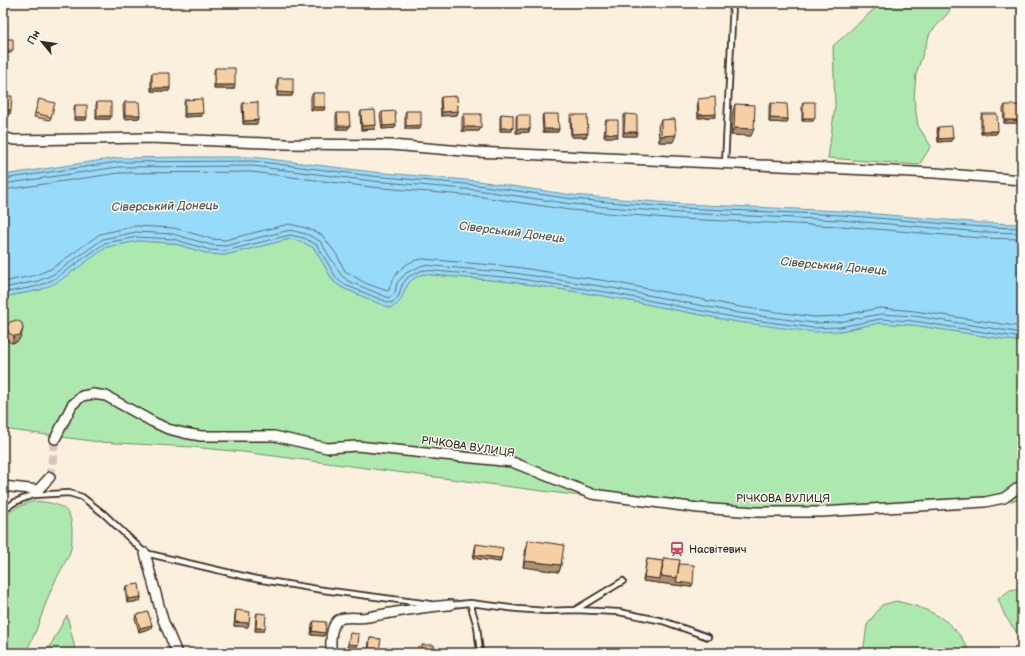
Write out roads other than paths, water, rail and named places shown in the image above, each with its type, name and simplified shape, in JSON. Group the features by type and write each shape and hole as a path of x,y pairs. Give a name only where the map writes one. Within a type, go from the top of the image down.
{"street":[{"path":"3,138 14,140 150,138 286,144 391,145 475,152 935,173 1022,180"},
{"name":"РІЧКОВА ВУЛИЦЯ","path":"55,439 72,404 82,396 93,394 106,396 153,422 168,429 184,433 201,436 274,436 327,448 357,446 512,462 592,494 698,508 756,512 821,512 985,502 1004,498 1022,485"},
{"path":"3,486 38,490 50,477"},
{"path":"145,553 163,620 177,653"},
{"path":"332,653 332,634 336,622 340,619 366,617 422,607 450,606"}],"lane":[{"path":"725,164 733,3"},
{"path":"3,510 15,502 33,496 69,493 82,497 104,514 145,553 256,579 386,599 450,606 470,602 532,610 619,612 663,621 708,638"},
{"path":"575,610 623,582"},
{"path":"470,602 476,626 480,653"}],"water":[{"name":"Сіверський Донець","path":"253,157 373,172 478,181 572,195 682,204 841,211 983,223 1022,224 1022,342 913,325 879,323 840,331 814,332 737,322 610,297 513,282 422,274 410,282 400,301 395,306 390,308 343,288 334,282 314,248 302,242 290,239 225,255 209,254 172,243 138,241 107,247 58,282 40,290 3,297 3,175 117,158"}],"tunnel":[{"path":"50,477 55,439"}],"place":[{"name":"Насвітевич","path":"677,549"}]}
